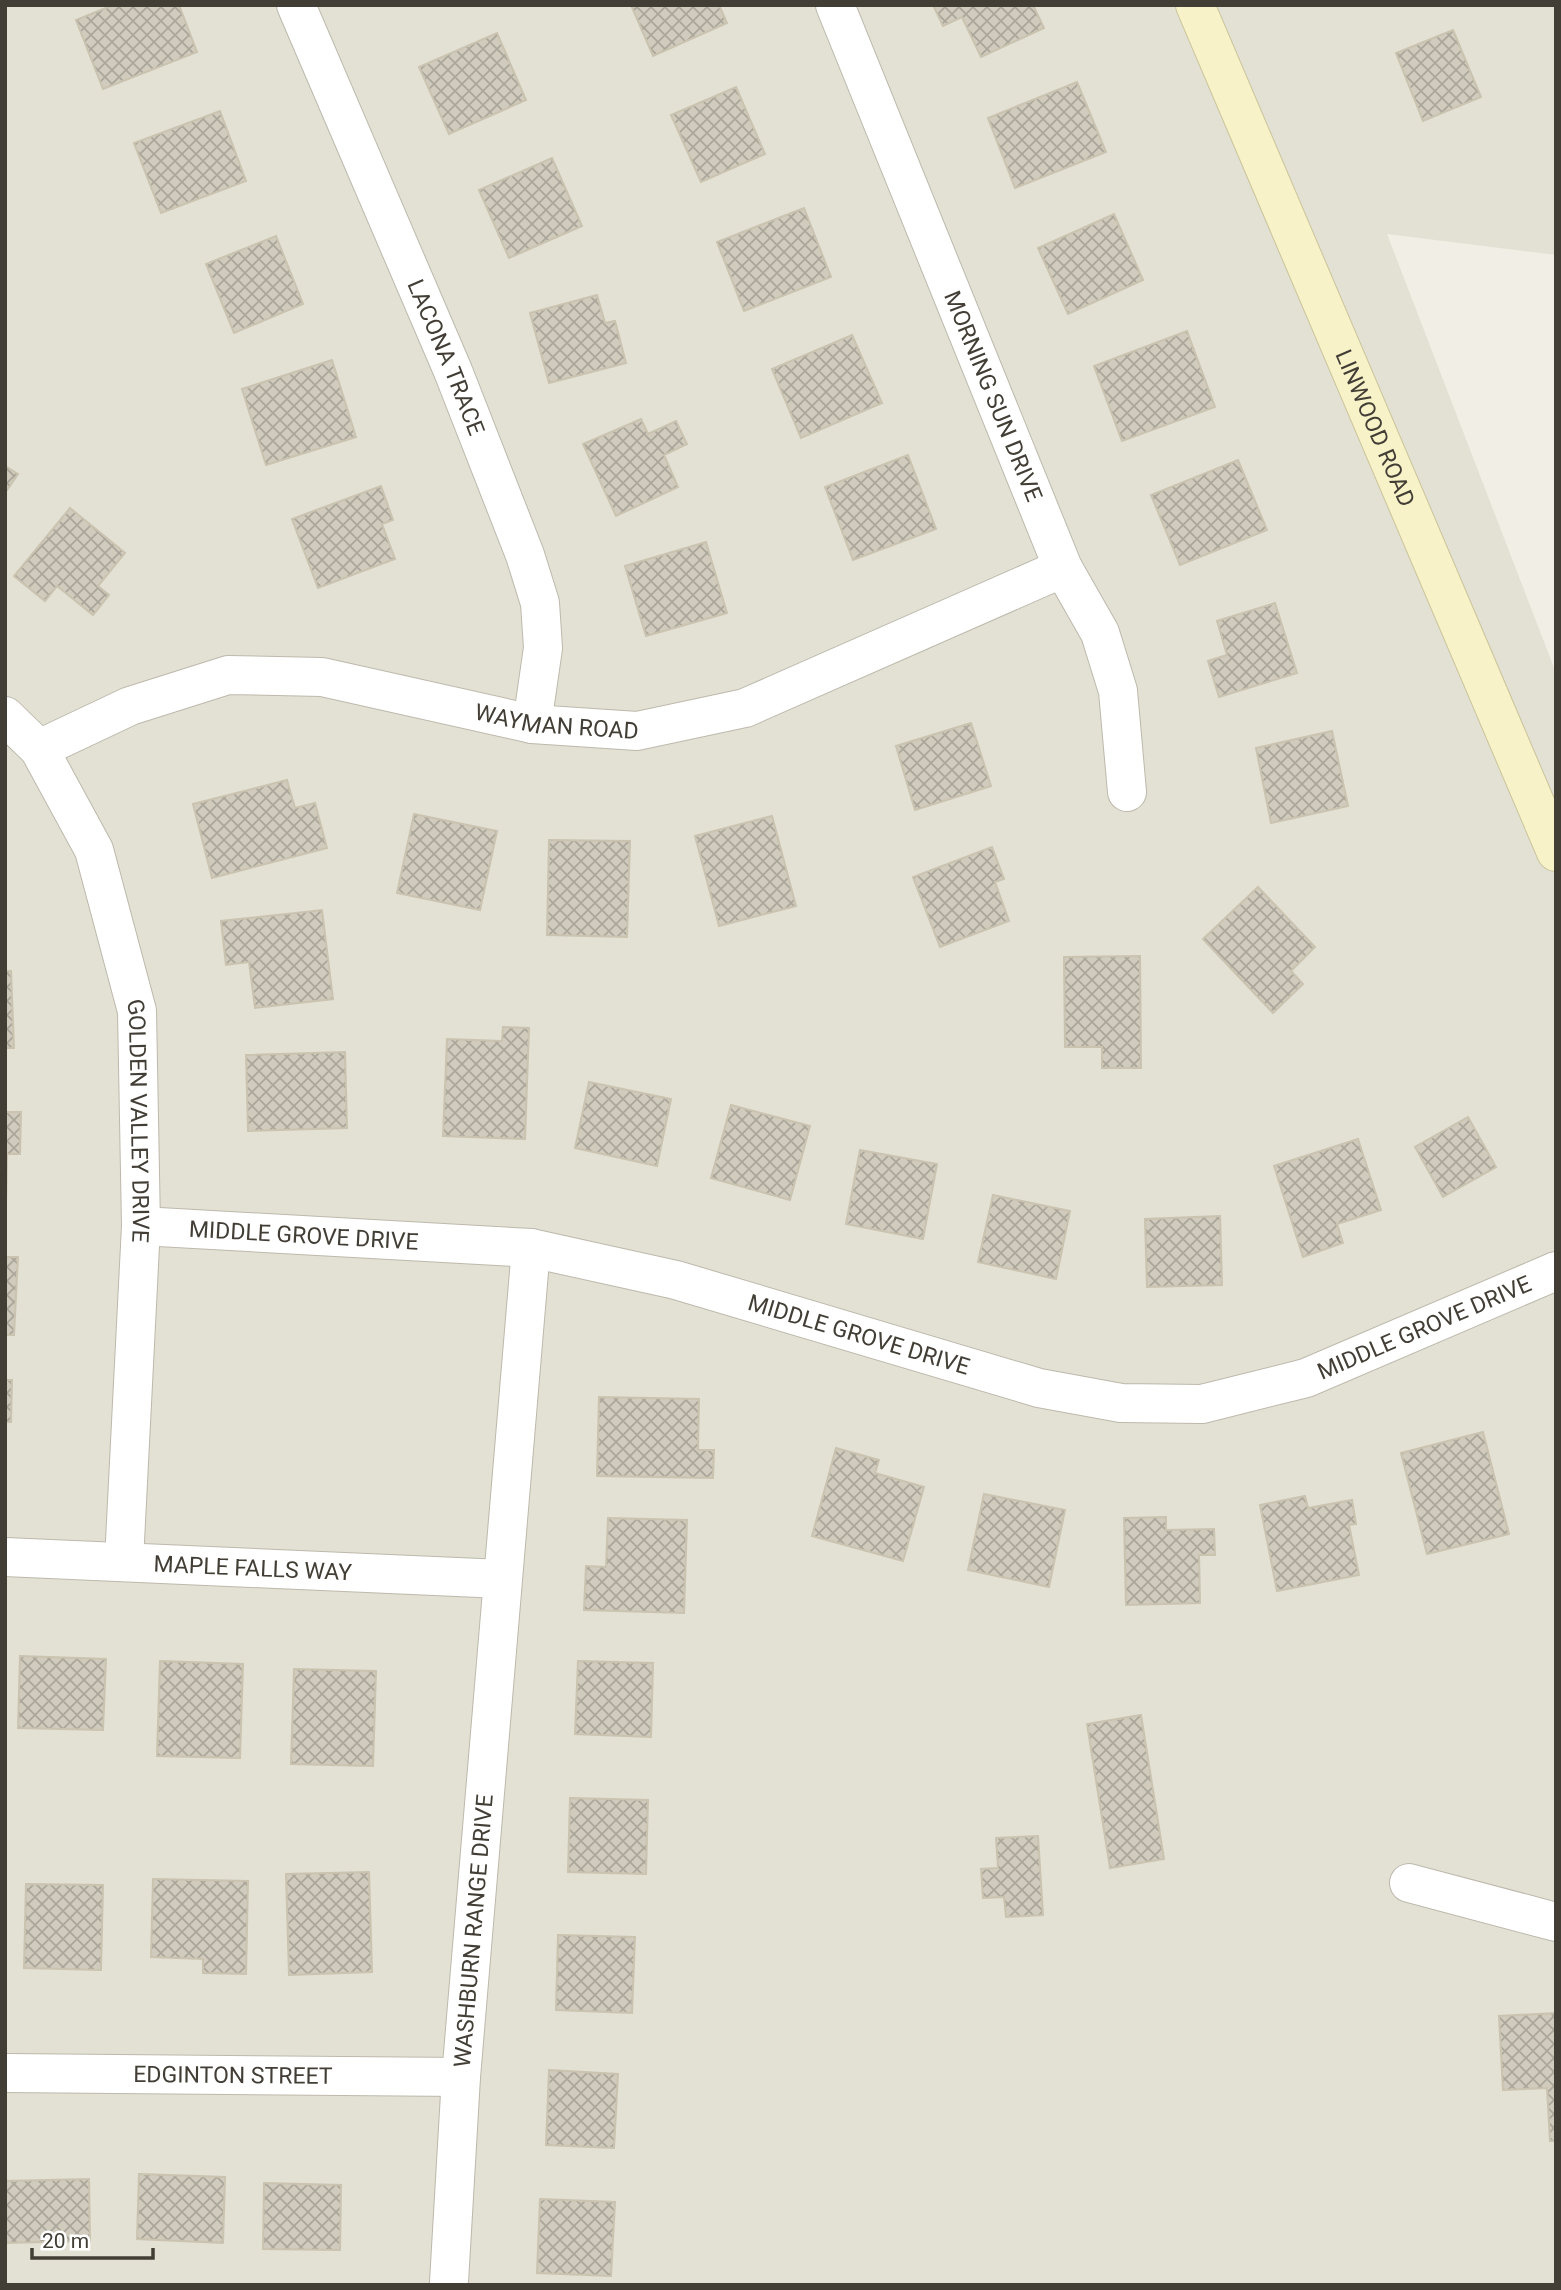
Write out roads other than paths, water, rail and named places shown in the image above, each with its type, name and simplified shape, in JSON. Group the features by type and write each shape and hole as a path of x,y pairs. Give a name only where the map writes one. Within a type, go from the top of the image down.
{"street":[{"name":"LACONA TRACE","path":"296,5 453,371 525,555 540,603 542,648 532,724"},
{"name":"MORNING SUN DRIVE","path":"835,5 1063,568 1100,633 1118,691 1127,792"},
{"name":"LINWOOD ROAD","path":"1195,5 1556,852"},
{"name":"WAYMAN ROAD","path":"39,749 130,706 228,675 323,677 532,724 637,731 745,708 1063,568"},
{"name":"GOLDEN VALLEY DRIVE","path":"5,716 39,749 94,850 137,1011 141,1226 124,1561"},
{"name":"MIDDLE GROVE DRIVE","path":"141,1226 531,1248 676,1280 1039,1388 1121,1403 1202,1404 1306,1378 1556,1271"},
{"path":"502,1579 531,1248"},
{"name":"MAPLE FALLS WAY","path":"5,1557 502,1579"},
{"name":"WASHBURN RANGE DRIVE","path":"449,2282 461,2077 502,1579"},
{"path":"1409,1884 1556,1922"},
{"name":"EDGINTON STREET","path":"5,2073 461,2077"}]}
